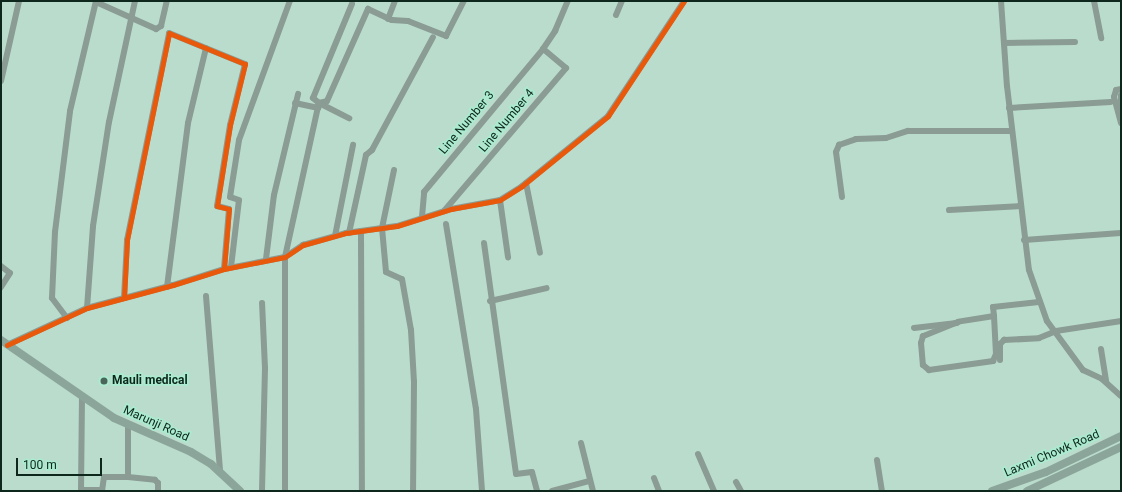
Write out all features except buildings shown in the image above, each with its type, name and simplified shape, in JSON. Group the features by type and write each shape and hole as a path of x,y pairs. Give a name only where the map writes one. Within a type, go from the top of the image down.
{"street":[{"path":"1,81 19,1"},
{"path":"87,308 93,226 109,122 135,1"},
{"path":"67,318 51,293 55,232 71,105 96,2 156,29 161,26 167,1"},
{"path":"231,267 239,200 230,197 240,140 290,1"},
{"path":"388,19 395,1"},
{"path":"318,106 327,101 368,9 388,19 408,21 446,36 464,1"},
{"name":"Line Number 3","path":"422,217 424,192 543,49 555,31 568,1"},
{"path":"616,15 622,1"},
{"path":"4,343 67,318 87,308 167,287 231,267 266,259 285,257 303,246 335,236 382,228 422,217 500,200 526,183 608,116 684,1"},
{"path":"1001,1 1009,108 1024,240 1029,270 1039,302 1047,321 1056,331 1083,370 1106,382 1121,396"},
{"path":"1094,1 1101,38"},
{"path":"284,491 285,257 318,106 313,98 352,4"},
{"path":"124,298 127,240 142,158 169,33 245,64 230,125 217,206 229,209 224,269"},
{"path":"349,233 366,155 378,140 433,37"},
{"path":"1004,43 1075,42"},
{"path":"167,287 187,130 206,48"},
{"name":"Line Number 4","path":"444,212 566,68 543,49"},
{"path":"1121,89 1116,90 1114,97 1121,123"},
{"path":"266,259 274,194 298,94"},
{"path":"1121,95 1121,107"},
{"path":"1009,108 1110,102"},
{"path":"295,104 318,106 350,118"},
{"path":"842,197 836,152 839,145 856,139 886,138 908,131 1012,131"},
{"path":"335,236 353,145"},
{"path":"394,170 382,228 386,272 402,279 411,330 414,382 413,491"},
{"path":"526,183 540,253"},
{"path":"500,200 508,257"},
{"path":"949,210 1020,206"},
{"path":"446,224 476,409 482,491"},
{"path":"361,231 362,491"},
{"path":"1024,240 1121,233"},
{"path":"484,243 490,301 516,474 532,472 536,491"},
{"path":"1,266 10,273 1,287"},
{"path":"490,301 547,288"},
{"path":"206,296 220,471"},
{"path":"958,322 923,336 921,343 923,365 929,370 993,360 996,354 993,307 1039,302"},
{"path":"262,303 265,368 262,491"},
{"path":"914,328 994,316"},
{"path":"1000,360 1001,341 1039,338 1056,331 1121,321"},
{"name":"Marunji Road","path":"4,343 128,426 191,452 220,471 240,491"},
{"path":"1101,349 1106,382"},
{"path":"82,396 81,491 102,491 104,477 128,477 155,480 158,483 158,491"},
{"path":"128,426 128,477"},
{"name":"Laxmi Chowk Road","path":"992,491 1046,472 1121,436"},
{"path":"581,443 593,491"},
{"name":"Laxmi Chowk Road","path":"1027,491 1121,447"},
{"path":"698,454 714,491"},
{"path":"877,460 882,491"},
{"path":"654,478 659,491"},
{"path":"552,491 590,481"},
{"path":"736,482 740,491"}],"cycle path":[{"path":"7,345 87,308 173,285 224,269 285,257 303,245 346,233 397,226 451,209 500,200 522,186 608,116 684,1"},
{"path":"124,298 127,240 169,33 245,64 230,125 217,206 229,209 224,269"}],"place":[{"name":"Mauli medical","path":"104,381"}]}
